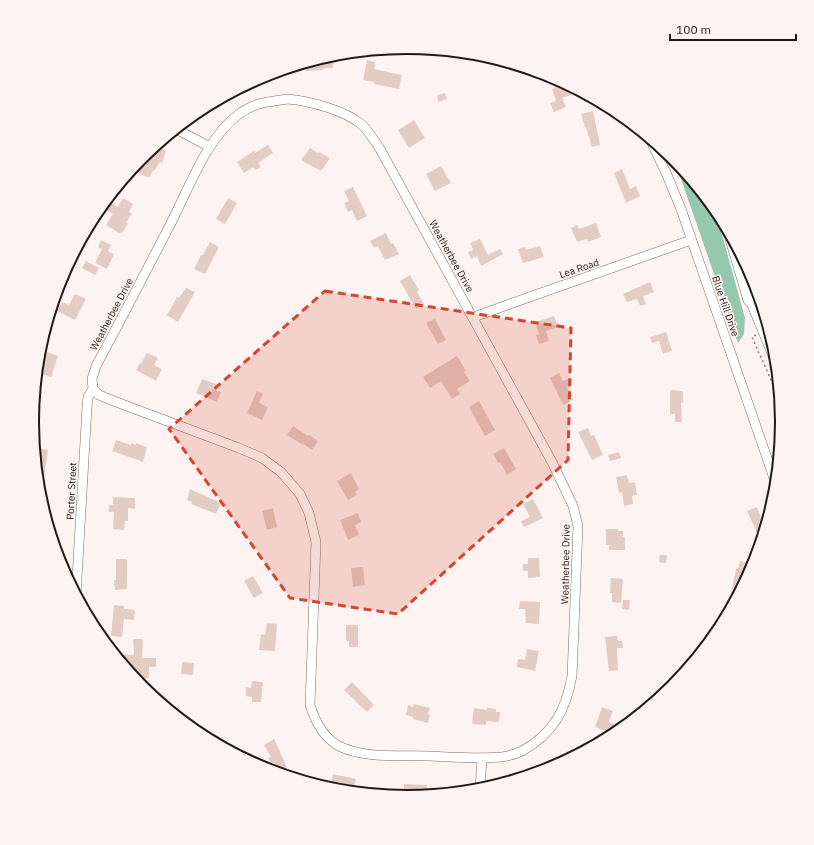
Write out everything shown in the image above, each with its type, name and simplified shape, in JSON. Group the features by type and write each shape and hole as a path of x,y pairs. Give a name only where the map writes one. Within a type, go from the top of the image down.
{"highway":[{"path":"740,268 750,300"}],"street":[{"name":"Weatherbee Drive","path":"301,100 337,112 354,119 362,125 380,149 474,317 552,462 573,506 578,526 572,676 569,694 562,710 546,734 526,748 504,757 482,758 362,753 343,748 330,740 316,720 310,701 316,542 310,513 300,494 281,472 262,458 99,395 93,389 92,379 96,366 210,147 238,114 259,103 301,100"},
{"path":"182,132 210,147"},
{"name":"Blue Hill Drive","path":"656,152 667,175 691,240 772,472"},
{"name":"Lea Road","path":"474,317 506,304 691,240"},
{"path":"750,300 764,336"},
{"name":"Porter Street","path":"77,584 86,407 88,397 93,389"},
{"path":"480,783 482,758"}],"path":[{"path":"762,331 752,337 773,384"}],"highlighted area":[{"path":"325,291 571,328 568,460 398,614 290,598 169,429"}],"green space":[{"path":"680,176 699,198 721,231 745,318 744,334 738,343"}],"building":[{"path":"367,60 375,62 374,69 402,75 399,89 374,84 374,82 363,80"},
{"path":"333,62 333,68 306,71 306,69"},
{"path":"554,85 570,92 571,95 562,98 566,107 554,112 550,103 556,101 552,89 555,88"},
{"path":"445,93 447,99 438,102 437,95"},
{"path":"593,111 600,145 592,147 581,114"},
{"path":"414,120 425,138 409,148 398,130"},
{"path":"268,145 273,153 258,163 261,167 255,170 253,167 244,173 237,162 254,151 255,153"},
{"path":"310,148 330,158 321,171 301,160"},
{"path":"161,149 166,151 162,163 160,162 154,171 153,170 149,178 137,172 144,165 145,166 147,162"},
{"path":"441,166 451,183 435,191 426,174"},
{"path":"622,169 630,189 636,186 640,196 626,203 614,173"},
{"path":"353,187 367,216 357,221 352,210 348,212 344,203 349,201 344,191"},
{"path":"123,198 133,204 129,212 132,213 126,223 128,224 123,232 119,233 106,225 113,214 107,210 112,203 118,207"},
{"path":"228,198 237,203 225,224 216,219"},
{"path":"596,223 601,237 588,242 587,239 577,242 571,228 577,225 579,229"},
{"path":"386,233 391,244 393,243 399,254 385,260 378,246 374,248 370,241"},
{"path":"480,239 488,255 500,249 503,254 481,266 477,256 471,259 468,252 473,250 470,243"},
{"path":"101,240 111,245 108,251 114,254 107,269 95,263 102,249 98,247"},
{"path":"210,242 219,247 205,274 194,269"},
{"path":"540,246 544,257 523,263 518,249 525,247 526,250"},
{"path":"86,261 99,268 95,275 82,268"},
{"path":"410,275 419,290 417,292 424,304 416,309 400,281"},
{"path":"650,282 654,292 643,296 646,304 640,306 637,299 627,302 623,294"},
{"path":"186,288 195,292 178,322 167,315 177,297 179,298"},
{"path":"75,294 86,299 75,320 57,311 62,302 69,305"},
{"path":"554,316 558,327 546,331 549,341 539,344 536,335 539,334 535,322"},
{"path":"435,319 446,340 438,344 426,323"},
{"path":"666,332 672,351 663,354 659,341 652,343 650,337"},
{"path":"46,352 58,356 51,377 42,374"},
{"path":"147,353 158,358 154,365 162,369 156,381 136,370"},
{"path":"457,356 470,381 457,389 460,394 452,399 441,381 430,388 423,377"},
{"path":"559,373 563,381 568,379 571,385 567,387 573,400 563,405 550,378"},
{"path":"202,379 219,385 216,391 221,392 217,402 196,393"},
{"path":"670,390 683,391 683,403 681,403 682,422 675,422 675,414 670,414"},
{"path":"257,391 263,394 259,403 268,407 262,420 247,413"},
{"path":"479,401 495,430 485,436 469,407"},
{"path":"293,426 318,441 312,450 287,435"},
{"path":"588,428 591,436 594,435 603,455 592,460 578,432"},
{"path":"116,440 131,445 131,443 136,445 136,443 147,447 143,462 112,451"},
{"path":"504,448 516,469 507,475 500,462 498,463 493,454"},
{"path":"40,449 48,450 44,477 42,471"},
{"path":"619,452 621,458 610,461 608,455"},
{"path":"351,473 359,489 355,492 357,495 348,500 337,481"},
{"path":"627,475 629,483 635,482 637,495 632,496 633,504 624,506 622,492 619,493 616,477"},
{"path":"190,489 221,503 216,514 191,504 192,502 187,500"},
{"path":"113,497 135,498 135,509 128,508 128,521 125,521 124,530 113,529 114,512 109,512 109,505 113,505"},
{"path":"533,499 543,518 524,527 521,521 530,517 523,504"},
{"path":"757,507 762,519 757,533 747,511"},
{"path":"273,508 277,527 267,530 262,511"},
{"path":"358,513 361,522 355,525 359,535 348,540 340,520"},
{"path":"606,529 618,529 618,531 623,531 623,537 625,537 625,550 609,550 609,545 606,545"},
{"path":"660,555 667,555 666,563 659,562"},
{"path":"528,558 539,558 540,577 528,578 528,571 523,571 523,564 528,564"},
{"path":"116,559 127,559 127,589 115,590 114,580 116,580"},
{"path":"740,561 747,563 733,594 731,593 736,569 738,569"},
{"path":"363,567 365,585 353,587 351,568"},
{"path":"253,576 263,593 254,598 244,581"},
{"path":"611,578 623,579 621,603 612,602 612,593 610,593"},
{"path":"623,600 630,600 629,610 622,609"},
{"path":"520,601 540,602 539,624 526,623 525,609 519,609"},
{"path":"114,605 124,606 124,609 135,610 134,620 124,619 122,637 111,636"},
{"path":"267,623 277,624 275,651 259,650 261,634 265,635"},
{"path":"346,625 358,625 358,647 349,647 349,641 346,641"},
{"path":"617,636 618,641 622,641 623,648 617,648 618,670 609,671 605,637"},
{"path":"133,639 143,639 142,658 156,658 156,667 149,667 149,678 146,678 146,681 121,654 134,655"},
{"path":"527,649 539,651 535,671 517,667 518,659 525,660"},
{"path":"182,662 194,663 193,675 181,674"},
{"path":"252,681 263,682 261,702 252,702 252,697 246,696 246,687 251,688"},
{"path":"352,682 374,705 367,712 344,690"},
{"path":"414,704 430,708 428,723 413,719 413,717 406,715 408,705 413,707"},
{"path":"602,707 613,711 609,722 614,724 613,726 606,731 595,727"},
{"path":"474,708 487,710 487,708 496,709 496,712 500,712 499,722 486,721 486,725 472,724"},
{"path":"274,739 287,767 284,769 276,766 274,763 271,764 268,758 271,757 264,745"},
{"path":"333,774 356,779 354,786 332,782"},
{"path":"404,784 427,785 427,790 404,790"}]}
